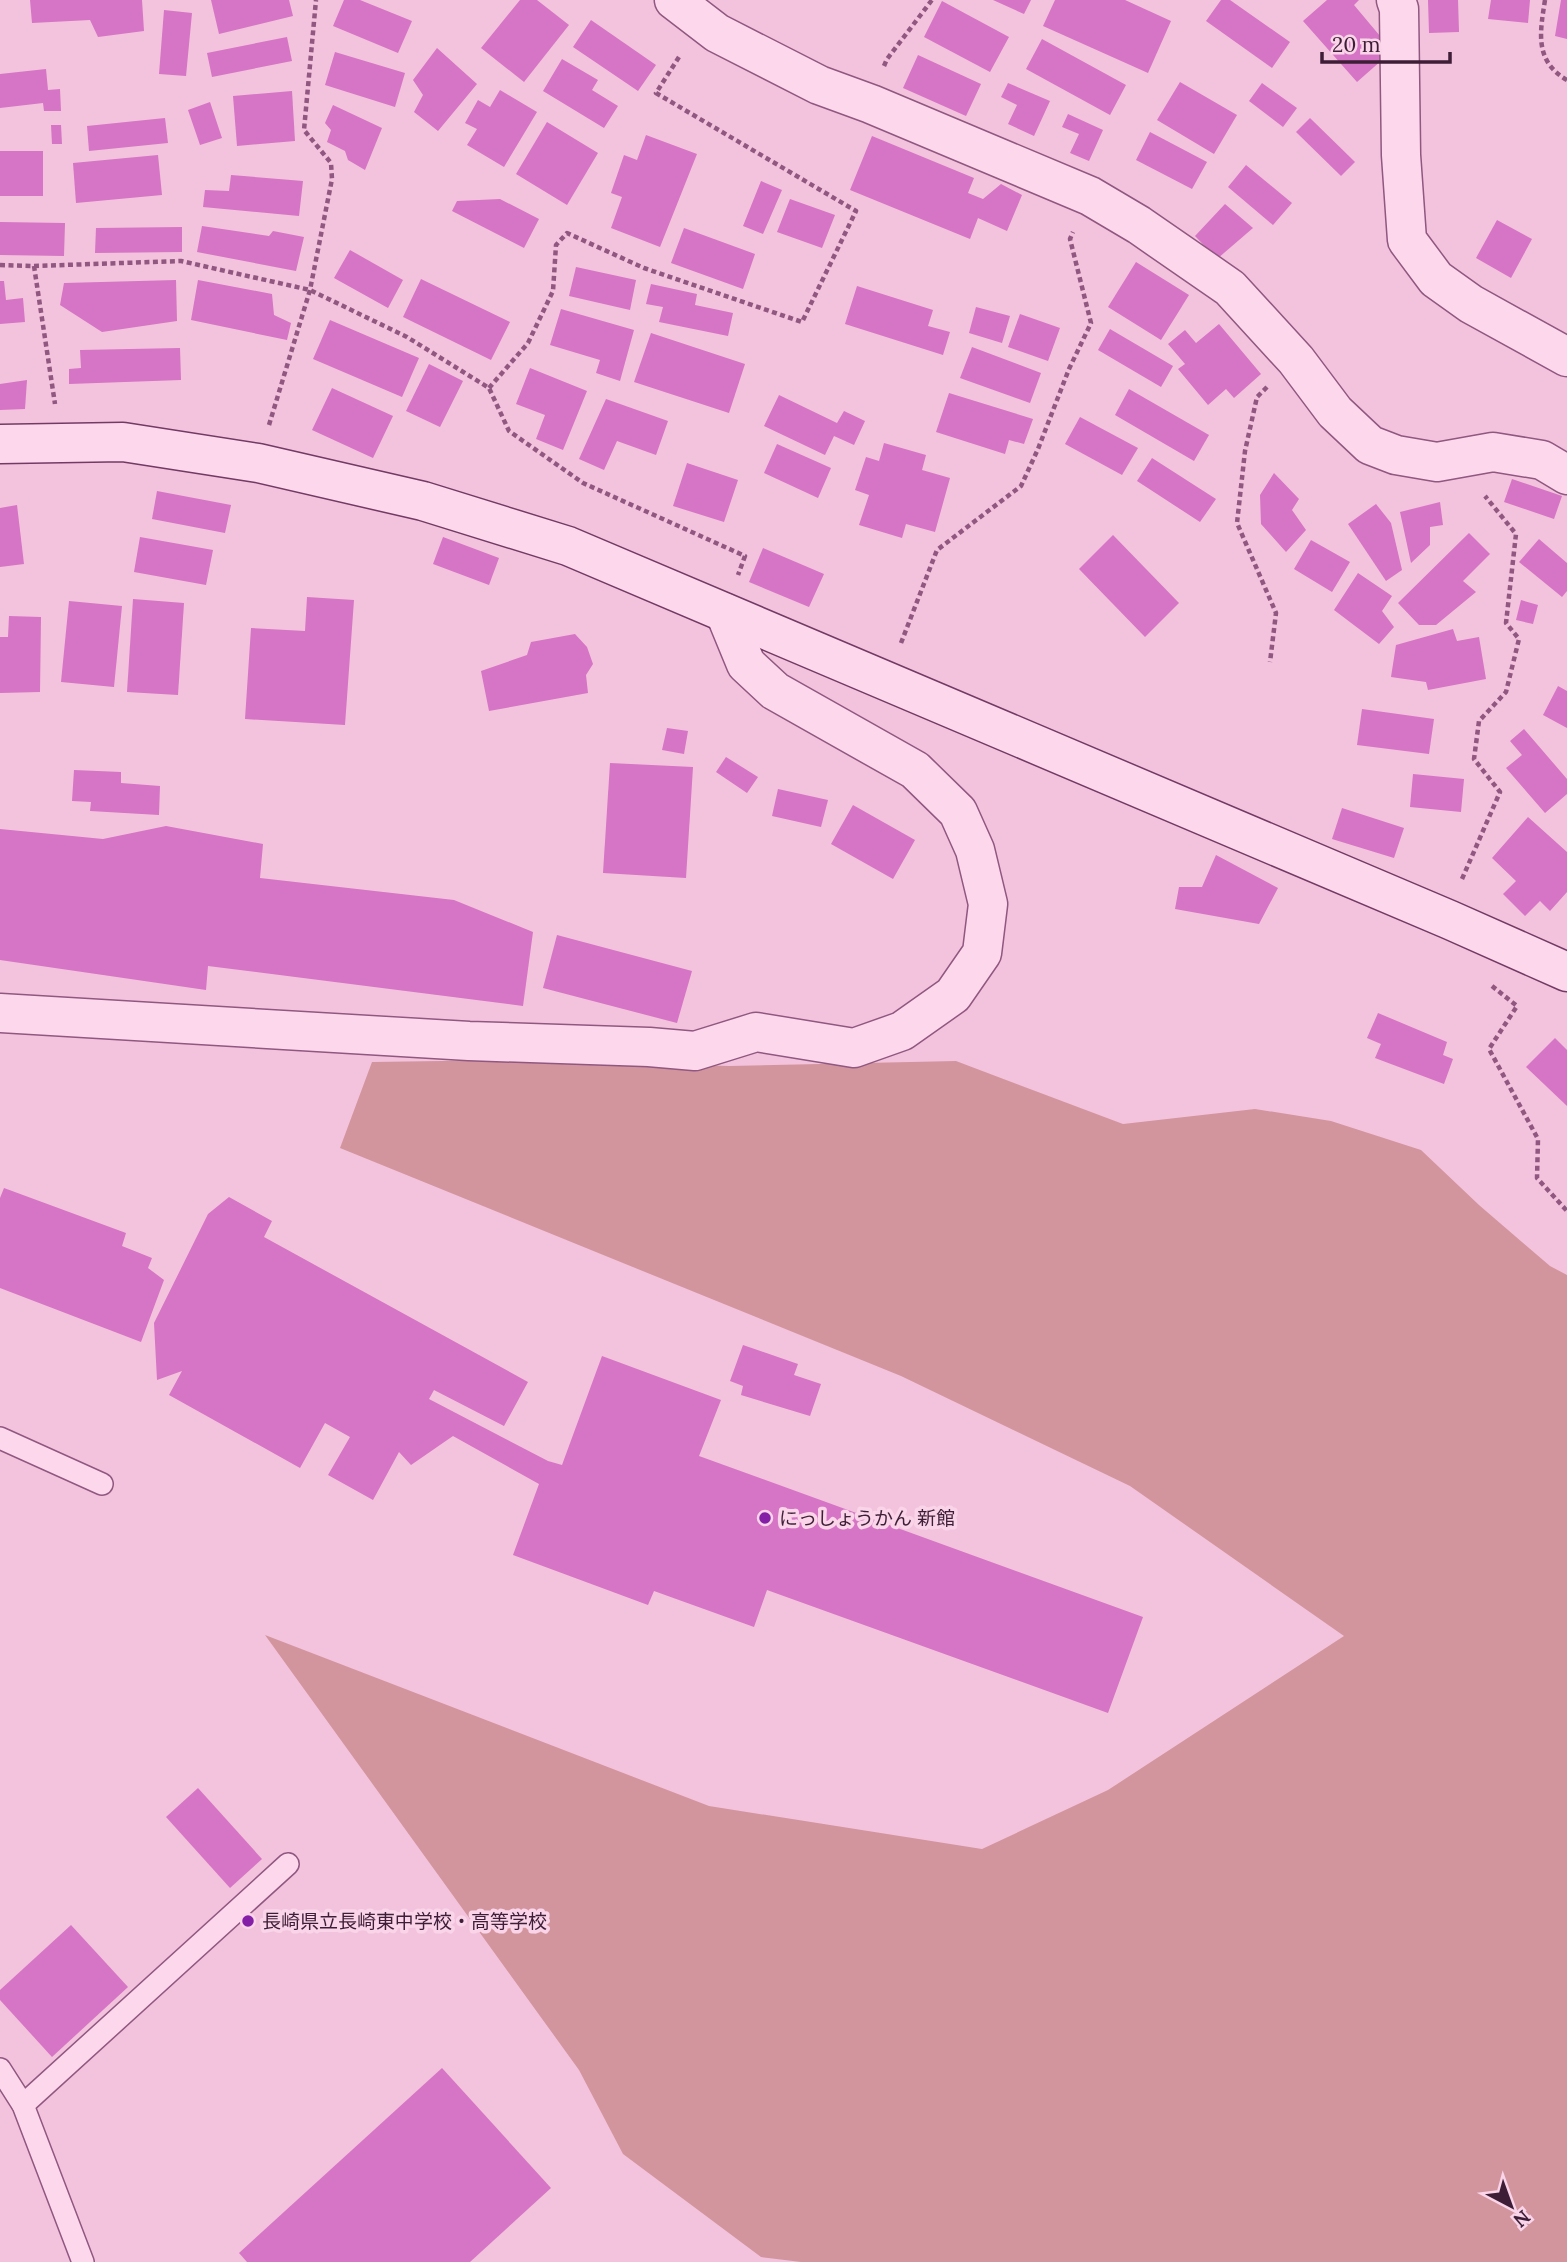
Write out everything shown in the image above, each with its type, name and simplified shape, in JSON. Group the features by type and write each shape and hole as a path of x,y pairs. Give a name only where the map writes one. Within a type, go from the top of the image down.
{"street":[{"path":"674,0 717,33 819,85 871,104 1090,196 1139,225 1230,288 1296,360 1335,412 1370,445 1396,456 1437,462 1493,452 1542,460 1567,475"},
{"path":"1396,0 1399,9 1401,155 1407,240 1436,279 1471,304 1567,357"},
{"path":"0,444 123,442 258,463 423,501 569,546 1490,936 1567,972"},
{"path":"0,1013 469,1041 649,1046 695,1051 756,1032 854,1048 902,1031 953,995 982,953 988,904 975,850 958,812 915,770 775,691 765,682 746,663 725,613"}],"lane":[{"path":"0,1438 102,1484"},
{"path":"23,2105 288,1864"},
{"path":"0,2069 23,2105 83,2262"}],"path":[{"path":"258,463 310,289 332,179 331,163 304,130 316,0"},
{"path":"871,104 887,59 932,0"},
{"path":"1545,0 1540,45 1554,73 1567,80"},
{"path":"488,388 528,343 553,291 555,245 567,233 644,268 802,322 856,211 656,93 684,48 717,33"},
{"path":"887,680 937,550 1021,486 1091,323 1070,239 1090,196"},
{"path":"0,265 181,261 310,289 407,337 488,388 509,431 583,483 745,556 725,613"},
{"path":"34,266 56,406"},
{"path":"1269,662 1276,613 1237,523 1245,451 1257,397 1296,360"},
{"path":"1437,462 1447,480 1477,486 1516,534 1506,623 1519,639 1506,692 1479,721 1474,759 1500,792 1462,880 1480,907 1490,936"},
{"path":"1487,983 1517,1006 1489,1049 1538,1139 1537,1178 1567,1211"}],"shaded area":[{"path":"516,1060 729,1066 956,1061 1123,1124 1255,1109 1331,1121 1421,1150 1479,1205 1550,1266 1567,1275 1567,2262 801,2262 761,2257 623,2154 579,2070 265,1635 709,1806 982,1849 1108,1790 1344,1636 1130,1486 901,1376 340,1148 372,1062"}],"building":[{"path":"30,0 142,0 144,31 98,37 90,20 32,23"},
{"path":"211,0 289,0 293,16 219,34"},
{"path":"344,0 360,0 412,21 398,53 333,26"},
{"path":"520,0 537,0 569,25 524,82 481,48"},
{"path":"993,0 1031,0 1024,14"},
{"path":"1055,0 1125,0 1171,21 1148,73 1043,26"},
{"path":"1221,0 1230,0 1290,42 1272,68 1206,21"},
{"path":"1327,0 1359,0 1354,5 1380,36 1382,60 1357,82 1303,21"},
{"path":"1428,0 1458,0 1459,32 1429,33"},
{"path":"1491,0 1530,0 1528,23 1488,19"},
{"path":"1561,0 1567,0 1567,39 1555,36"},
{"path":"942,1 1009,37 990,72 924,37"},
{"path":"164,10 192,13 186,76 159,74"},
{"path":"591,20 656,65 638,91 573,47"},
{"path":"287,37 292,61 212,77 207,53"},
{"path":"1042,39 1126,85 1110,115 1026,69"},
{"path":"437,48 477,84 438,131 414,112 423,95 413,80"},
{"path":"335,52 405,73 395,107 325,85"},
{"path":"918,55 981,84 966,116 903,88"},
{"path":"562,59 598,80 592,90 618,106 604,128 543,91"},
{"path":"46,69 48,90 60,89 61,111 44,111 43,103 0,108 0,74"},
{"path":"1180,82 1237,115 1214,154 1157,120"},
{"path":"1008,83 1050,101 1034,136 1008,124 1017,105 1001,97"},
{"path":"1262,83 1297,108 1283,127 1249,101"},
{"path":"500,90 537,112 504,167 467,145 477,129 465,123 478,100 490,107"},
{"path":"292,91 295,141 237,146 233,96"},
{"path":"210,102 222,138 200,145 188,110"},
{"path":"333,105 382,128 365,170 348,160 345,151 327,142 331,130 325,123"},
{"path":"1068,114 1103,130 1089,161 1070,153 1079,134 1062,127"},
{"path":"165,118 168,143 89,151 87,126"},
{"path":"1310,118 1355,162 1341,176 1296,132"},
{"path":"547,122 598,153 567,205 516,174"},
{"path":"51,125 61,125 62,144 52,144"},
{"path":"1150,132 1207,162 1192,189 1136,160"},
{"path":"646,135 697,154 660,247 611,228 622,197 611,193 624,155 637,160"},
{"path":"872,136 974,178 968,193 983,199 1001,184 1022,195 1007,231 978,218 970,239 850,190"},
{"path":"0,151 43,151 43,196 0,196"},
{"path":"158,155 162,195 76,203 73,163"},
{"path":"1246,165 1292,203 1273,225 1228,187"},
{"path":"231,175 303,181 299,216 203,207 205,190 229,191"},
{"path":"761,181 782,190 763,234 743,226"},
{"path":"500,199 539,219 524,248 452,211 457,201"},
{"path":"790,199 835,215 822,248 777,232"},
{"path":"1225,204 1253,228 1217,259 1195,236"},
{"path":"1497,220 1532,239 1511,278 1476,258"},
{"path":"0,222 65,223 64,256 0,255"},
{"path":"202,226 269,236 273,231 304,237 296,271 197,252"},
{"path":"182,227 182,252 95,253 96,228"},
{"path":"684,228 755,254 743,289 671,263"},
{"path":"350,250 403,280 388,308 334,278"},
{"path":"1136,262 1189,295 1161,340 1108,307"},
{"path":"576,267 636,280 630,310 569,296"},
{"path":"421,279 510,322 491,360 403,317"},
{"path":"176,280 177,321 102,332 60,305 64,283"},
{"path":"198,280 272,294 274,315 291,323 287,340 191,320"},
{"path":"0,281 4,281 6,300 23,298 25,322 0,324"},
{"path":"651,284 697,294 695,305 733,313 728,336 659,322 663,307 646,304"},
{"path":"857,286 933,310 928,326 950,332 943,355 845,324"},
{"path":"976,307 1010,316 1002,343 969,333"},
{"path":"561,309 634,330 620,381 596,373 600,360 550,345"},
{"path":"1020,314 1060,328 1048,361 1008,347"},
{"path":"330,320 419,358 402,397 313,359"},
{"path":"1219,324 1261,374 1234,398 1226,389 1208,405 1178,369 1185,364 1168,344 1185,330 1196,343"},
{"path":"1110,329 1173,366 1161,387 1098,350"},
{"path":"651,333 745,364 729,413 634,382"},
{"path":"972,347 1041,373 1030,403 960,378"},
{"path":"180,348 181,380 69,384 69,369 81,368 80,350"},
{"path":"429,364 463,381 440,427 406,411"},
{"path":"530,368 587,391 563,450 536,439 545,415 516,404"},
{"path":"27,380 25,409 0,410 0,384"},
{"path":"332,388 393,416 373,458 312,430"},
{"path":"1129,389 1209,435 1194,461 1115,415"},
{"path":"949,393 1033,419 1024,444 1009,440 1005,454 936,432"},
{"path":"779,395 837,423 844,411 865,421 854,445 834,436 825,455 764,426"},
{"path":"606,399 668,421 656,455 617,441 604,470 579,459"},
{"path":"1080,417 1138,448 1122,475 1065,444"},
{"path":"884,443 926,455 922,470 950,478 935,532 906,524 902,538 859,525 869,495 855,490 866,457 879,461"},
{"path":"777,444 831,468 818,498 764,473"},
{"path":"1152,458 1216,499 1200,522 1137,481"},
{"path":"687,463 738,480 724,522 673,506"},
{"path":"1274,473 1299,499 1292,510 1306,530 1286,552 1261,524 1260,495"},
{"path":"1512,479 1562,496 1554,519 1504,502"},
{"path":"157,491 231,505 225,533 152,519"},
{"path":"1440,502 1443,525 1430,527 1430,545 1411,563 1400,512"},
{"path":"1376,504 1391,523 1402,570 1386,581 1348,524"},
{"path":"17,505 24,564 0,567 0,508"},
{"path":"1469,533 1490,554 1463,581 1476,592 1436,625 1419,625 1398,603"},
{"path":"1113,535 1179,603 1145,637 1079,569"},
{"path":"140,537 213,550 206,585 134,572"},
{"path":"443,537 499,558 489,585 433,564"},
{"path":"1539,539 1567,563 1567,591 1562,597 1519,562"},
{"path":"1311,540 1350,562 1332,592 1294,569"},
{"path":"763,548 824,574 809,607 749,582"},
{"path":"1358,573 1392,596 1382,611 1394,627 1379,644 1334,610"},
{"path":"307,597 354,600 345,725 245,719 251,628 305,631"},
{"path":"133,599 184,603 178,695 127,692"},
{"path":"1521,600 1538,605 1533,624 1516,620"},
{"path":"69,601 122,606 114,687 61,682"},
{"path":"9,616 41,617 40,692 0,693 0,637 8,637"},
{"path":"1453,629 1457,641 1479,637 1486,679 1428,690 1426,682 1391,677 1396,645"},
{"path":"575,634 587,647 593,664 586,675 588,693 489,711 481,671 527,655 531,642"},
{"path":"1558,686 1567,691 1567,728 1543,715"},
{"path":"1362,709 1434,719 1429,754 1357,745"},
{"path":"667,728 688,731 684,754 662,750"},
{"path":"1524,729 1567,779 1567,794 1545,813 1506,768 1522,755 1510,741"},
{"path":"726,757 758,777 747,793 716,772"},
{"path":"610,763 693,767 686,878 603,873"},
{"path":"74,770 121,772 121,783 160,786 159,815 90,811 91,802 72,801"},
{"path":"1413,774 1464,779 1461,812 1410,807"},
{"path":"778,789 828,800 821,827 772,816"},
{"path":"853,805 915,840 893,879 831,844"},
{"path":"1342,808 1404,828 1394,858 1332,839"},
{"path":"1528,817 1567,852 1567,892 1550,911 1540,901 1525,916 1503,894 1516,881 1492,858"},
{"path":"166,826 263,844 260,878 454,900 533,932 523,1006 208,966 206,990 0,960 0,829 103,839"},
{"path":"1216,855 1278,888 1259,924 1175,909 1179,887 1202,887"},
{"path":"557,935 692,971 677,1023 543,988"},
{"path":"1378,1013 1447,1042 1443,1055 1453,1059 1444,1084 1375,1058 1381,1044 1367,1038"},
{"path":"1555,1038 1567,1050 1567,1106 1526,1067"},
{"path":"4,1188 126,1233 122,1246 152,1258 148,1268 164,1280 141,1342 0,1288 0,1198"},
{"path":"229,1197 272,1221 264,1237 528,1382 504,1426 434,1390 429,1399 548,1461 562,1465 602,1356 721,1400 699,1456 1143,1617 1108,1713 767,1590 754,1627 654,1591 648,1605 513,1555 539,1484 453,1436 411,1465 399,1452 373,1500 328,1475 350,1437 325,1423 300,1468 169,1395 182,1371 157,1380 154,1323 208,1214"},
{"path":"743,1345 798,1364 794,1375 821,1384 810,1416 741,1395 743,1386 730,1381"},
{"path":"198,1788 262,1859 230,1888 166,1817"},
{"path":"71,1925 128,1987 52,2057 0,2000 0,1990"},
{"path":"442,2068 551,2188 470,2262 247,2262 239,2253"}],"place":[{"name":"にっしょうかん 新館","path":"765,1518"},
{"name":"長崎県立長崎東中学校・高等学校","path":"248,1921"}]}
